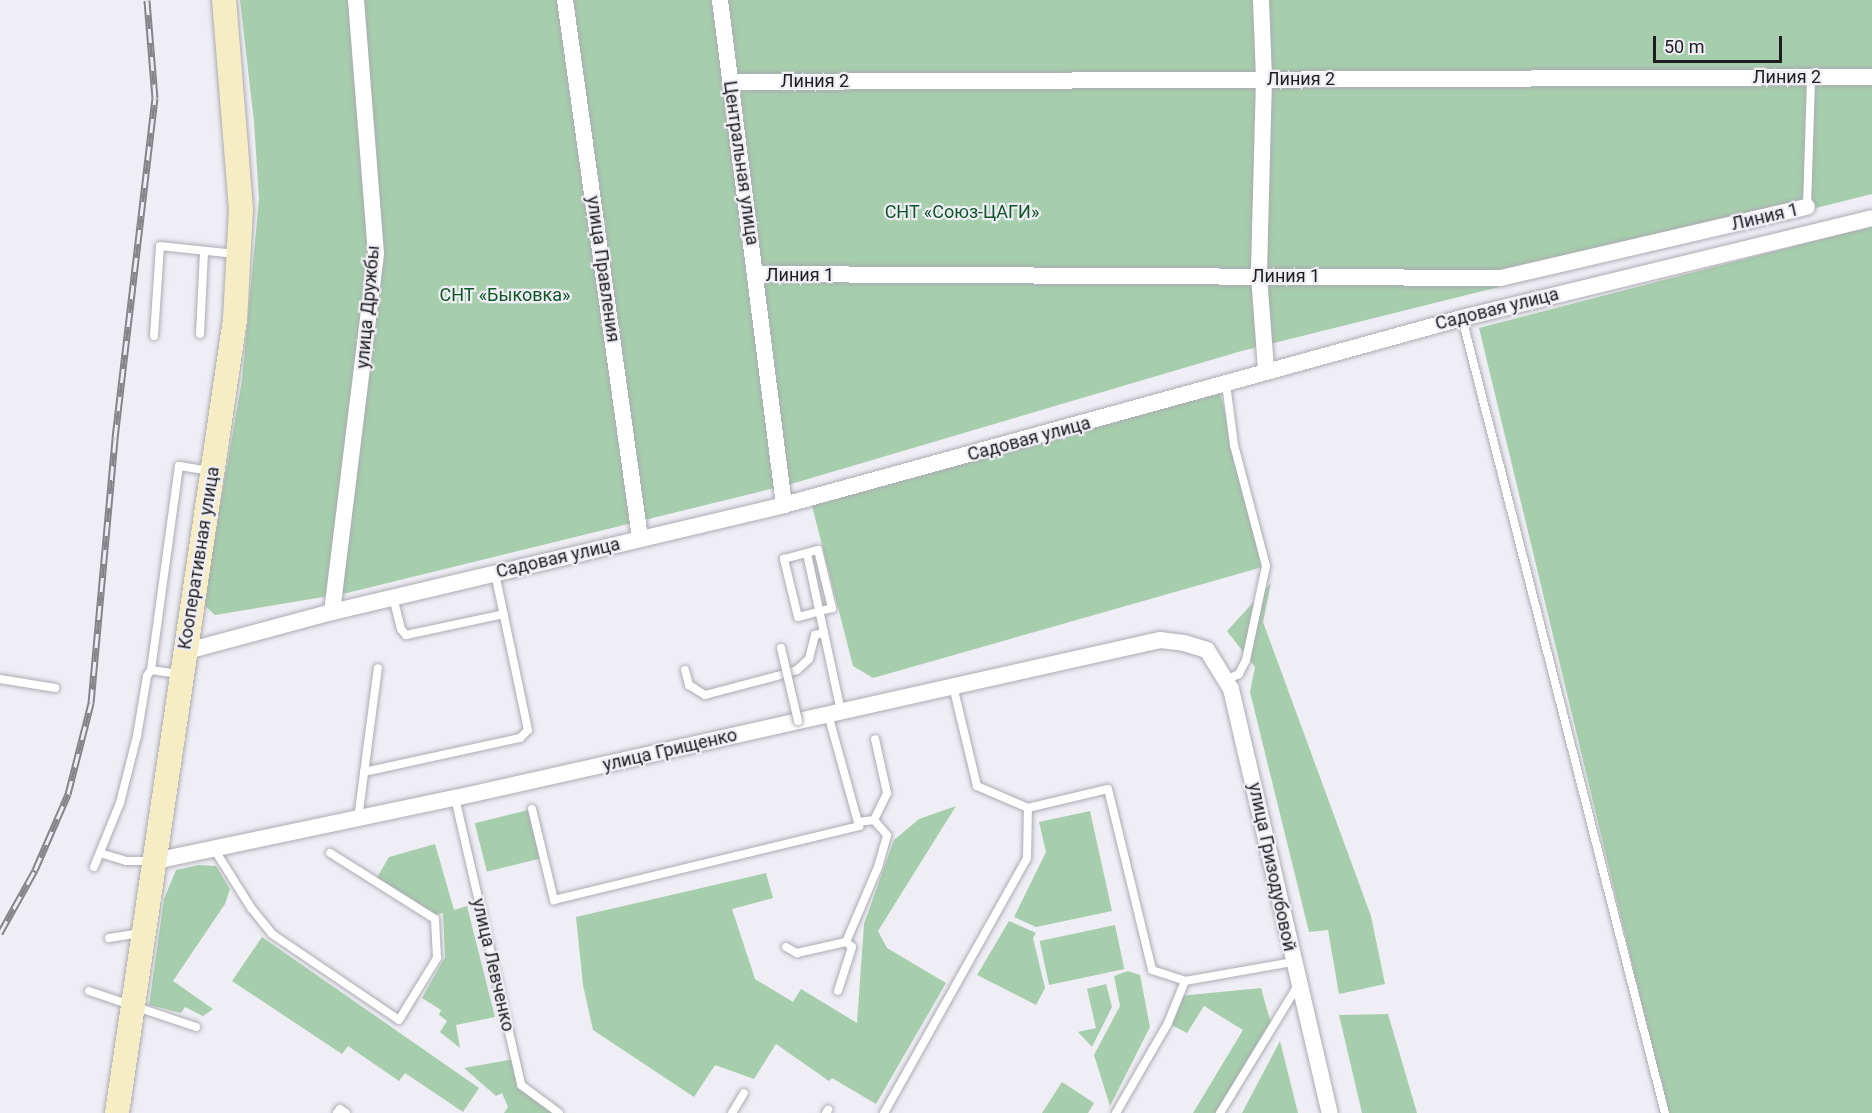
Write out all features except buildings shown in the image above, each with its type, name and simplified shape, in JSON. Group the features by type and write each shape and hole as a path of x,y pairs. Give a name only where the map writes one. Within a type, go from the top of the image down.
{"main road":[{"name":"Кооперативная улица","path":"119,1111 146,932 182,663 230,360 239,254 239,178 224,0"}],"street":[{"name":"улица Дружбы","path":"332,612 376,254 356,0"},
{"name":"улица Правления","path":"565,0 640,538"},
{"name":"Центральная улица","path":"720,0 784,505"},
{"path":"1261,0 1264,79 1259,276 1266,370"},
{"name":"Линия 2","path":"730,82 1872,77"},
{"name":"Линия 1","path":"756,274 1501,278 1807,207"},
{"name":"Садовая улица","path":"182,663 332,612 784,505 1226,384 1266,370 1462,318 1872,218"},
{"name":"улица Грищенко","path":"155,861 455,798 1160,640 1184,643"},
{"name":"улица Гризодубовой","path":"1184,643 1207,650 1226,680 1330,1113"}],"lane":[{"path":"1807,207 1811,77"},
{"path":"154,336 160,246 239,254"},
{"path":"200,334 204,251"},
{"path":"1462,318 1665,1113"},
{"path":"1226,384 1234,445 1266,566 1246,660 1239,674 1226,680"},
{"path":"94,867 120,802 151,670 179,466 212,471"},
{"path":"818,550 832,608 819,611 798,617 784,559 818,550"},
{"path":"532,809 554,900 859,826 835,713 824,633 807,554"},
{"path":"364,772 524,735 528,725 494,573"},
{"path":"393,597 406,635 504,614"},
{"path":"685,670 689,685 705,696 797,670 809,659 815,635 824,633"},
{"path":"781,648 798,721"},
{"path":"151,670 182,663"},
{"path":"358,819 378,668"},
{"path":"0,679 55,688"},
{"path":"953,686 977,786 1028,808 1108,789 1152,970 1185,981 1293,962"},
{"path":"874,739 887,793 874,820"},
{"name":"улица Левченко","path":"455,798 521,1085 559,1113"},
{"path":"884,1113 1027,858 1028,808"},
{"path":"858,822 874,820"},
{"path":"846,942 879,867 887,835 874,820"},
{"path":"214,849 252,909 272,934 399,1020 437,958 435,920 330,853"},
{"path":"100,853 126,861 155,861"},
{"path":"109,938 146,932"},
{"path":"786,947 796,953 846,942 852,946 838,991"},
{"path":"1116,1113 1168,1023 1185,981"},
{"path":"1220,1113 1298,985"},
{"path":"89,991 196,1027"},
{"path":"732,1113 744,1093"},
{"path":"337,1113 340,1109 346,1113"}],"green space":[{"path":"240,0 1872,0 1872,194 1238,352 791,484 347,593 215,615 203,604 242,380 259,199 254,122"},
{"path":"1872,226 1872,1113 1668,1113 1479,328"},
{"path":"1218,386 1266,566 873,678 853,666 810,498"},
{"path":"1271,583 1263,622 1371,916 1385,984 1339,994 1328,930 1309,932 1250,692 1255,667 1227,631"},
{"path":"956,806 878,931 887,948 946,983 876,1104 832,1078 829,1081 776,1044 754,1079 715,1065 694,1097 593,1030 583,985 576,917 766,873 773,898 732,909 755,979 793,1002 801,989 857,1023 864,924 894,840 919,819"},
{"path":"532,809 544,858 487,872 475,823"},
{"path":"1090,811 1112,911 1036,927 1014,917 1046,852 1039,822"},
{"path":"435,844 454,910 467,906 495,1017 456,1025 460,1048 440,1032 447,1021 439,1015 441,1010 422,998 445,957 443,913 431,916 375,881 389,857"},
{"path":"199,865 216,866 230,889 225,904 173,981 213,1009 203,1016 185,1007 181,1013 149,1005 164,899 176,870"},
{"path":"1009,921 1036,933 1033,938 1045,988 1036,1005 977,975"},
{"path":"1115,925 1124,969 1049,985 1040,941"},
{"path":"262,937 479,1088 463,1112 405,1073 399,1081 348,1046 342,1054 232,981"},
{"path":"1128,971 1140,975 1150,1027 1110,1106 1094,1055 1120,1006 1114,976"},
{"path":"1106,984 1112,1007 1092,1047 1078,1032 1096,1028 1087,989"},
{"path":"1261,988 1272,1027 1220,1113 1193,1113 1243,1030 1204,1006 1187,1033 1168,1023 1179,996"},
{"path":"1388,1014 1417,1113 1362,1113 1339,1015"},
{"path":"1280,1041 1298,1113 1242,1113"},
{"path":"514,1059 521,1085 559,1113 504,1113 508,1107 502,1093 496,1096 464,1068"},
{"path":"1062,1082 1094,1103 1088,1113 1042,1113"}],"railway":[{"path":"0,933 35,870 68,794 91,703 115,438 155,98 147,0"}],"park label":[{"name":"СНТ «Союз-ЦАГИ»","path":"962,212"},
{"name":"СНТ «Быковка»","path":"505,295"}]}
